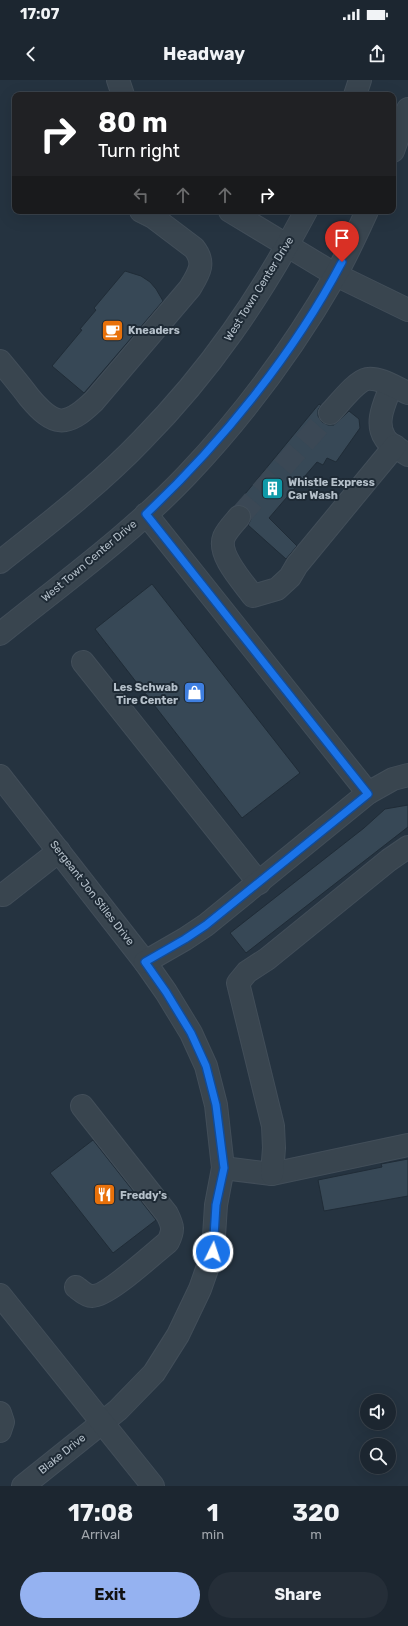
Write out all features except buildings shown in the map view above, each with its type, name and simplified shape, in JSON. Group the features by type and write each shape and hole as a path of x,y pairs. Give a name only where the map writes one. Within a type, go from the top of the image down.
{"street":[{"path":"118,80 122,92"},
{"path":"356,92 360,80"},
{"path":"396,143 408,110"},
{"path":"0,361 47,416 58,420 66,420 76,416 94,401 190,288 200,269 201,261 199,254 194,248 147,214"},
{"path":"235,214 336,275 408,310"},
{"name":"West Town Center Drive","path":"0,562 89,490 159,422 220,351 244,317 288,246 304,214"},
{"name":"West Town Center Drive","path":"0,634 85,566 146,514 187,475 254,396 313,313 336,275 366,214"},
{"path":"239,517 224,537 222,546 225,557 253,596 277,589 290,577 297,565 402,451 385,438 381,425 382,409 400,390 378,380 366,379 355,386 330,413"},
{"path":"146,514 368,794"},
{"path":"83,662 259,883"},
{"name":"Sergeant Jon Stiles Drive","path":"0,776 145,962 166,992 191,1033 206,1066 216,1105 224,1168 216,1205 213,1252 200,1289 178,1335 154,1373 118,1410 102,1422"},
{"path":"145,962 206,925 368,794 393,779 408,776"},
{"path":"272,1174 274,1148 273,1126 238,983 247,972 267,959 389,860 408,847"},
{"path":"4,895 59,851"},
{"path":"76,1287 84,1294 92,1296 102,1294 168,1242 173,1232 172,1224 167,1214 82,1106"},
{"path":"224,1168 272,1174 408,1145"},
{"path":"0,1295 152,1486"},
{"path":"0,1413 3,1422 0,1431"},
{"name":"Blake Drive","path":"22,1486 102,1422"}],"tunnel":[{"path":"239,517 330,413"}],"place":[{"name":"Kneaders","path":"112,330"},
{"name":"Whistle Express Car Wash","path":"273,488"},
{"name":"Les Schwab Tire Center","path":"194,693"},
{"name":"Freddy's","path":"105,1195"}],"route":[{"path":"213,1252 216,1205 224,1168 216,1105 206,1066 191,1033 166,992 145,962 206,925 368,794 146,514 187,475 226,431 254,396 313,313 336,275 342,262"}]}
